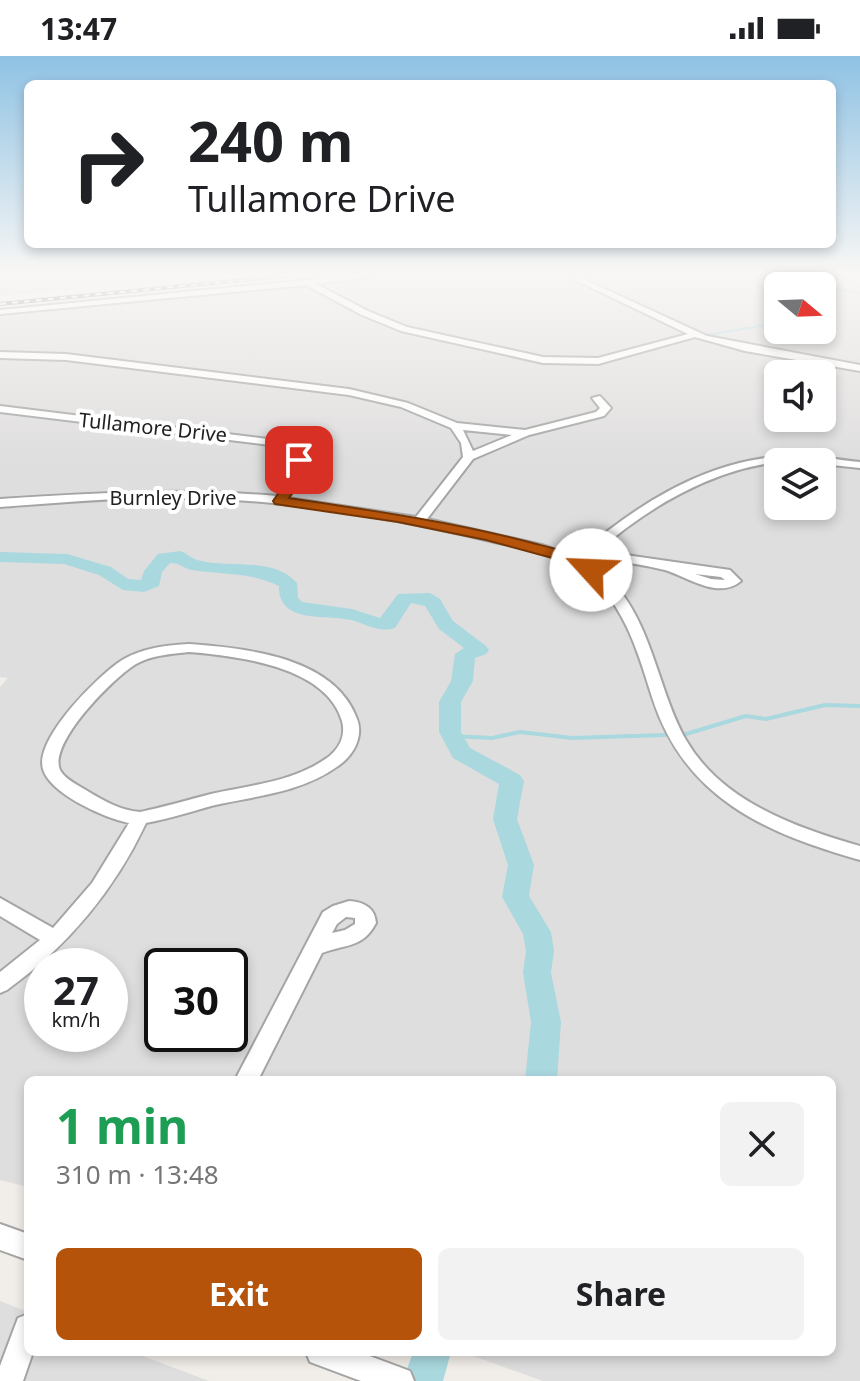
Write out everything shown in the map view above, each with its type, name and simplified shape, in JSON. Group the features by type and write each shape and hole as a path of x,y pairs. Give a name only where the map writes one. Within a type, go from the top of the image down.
{"street":[{"path":"444,338 543,360 598,361 684,338"},
{"path":"705,338 860,368"},
{"path":"0,355 66,357 340,391 393,401 455,426 525,433"},
{"path":"419,521 469,457 525,433 600,414 606,408 597,398"},
{"name":"Tullamore Drive","path":"0,409 272,442 290,450 300,464 299,474 280,501"},
{"path":"455,426 466,443 469,457"},
{"path":"584,557 656,504 735,468 762,461 792,459 860,465"},
{"name":"Burnley Drive","path":"0,503 162,494 280,501 419,521 584,557 632,625 650,661 672,730 700,771 757,816 809,839 860,853"},
{"path":"584,557 668,567"},
{"path":"0,984 54,939 112,870 140,818 283,784 323,768 347,748 351,727 346,710 334,693 317,679 264,660 189,648 151,653 130,661 108,679 69,723 54,744 50,764 64,784 95,804 120,816 140,818"},
{"path":"0,906 54,939"},
{"path":"248,1076 318,946"},
{"path":"0,1237 24,1246"},
{"path":"9,1381 24,1339"},
{"path":"331,1356 400,1381"}],"shaded area":[{"path":"0,338 764,338 764,344 836,344 836,338 860,338 860,1381 543,1381 473,1356 836,1356 836,1076 24,1076 24,1186 0,1180 0,687 8,678 0,677"},
{"path":"0,1301 24,1310 24,1356 143,1356 209,1381 0,1381"}],"waterway":[{"path":"0,557 67,559 105,571 123,584 144,586 152,582 153,571 164,558 180,556 188,564 252,571 276,577 288,583 289,600 296,606 313,611 352,614 380,624 388,624 405,598 423,597 433,603 446,625 479,650 465,654 462,681 450,702 450,732 461,753 512,781 505,819 521,865 515,897 537,932 540,951 537,973 546,1022 541,1076"},
{"path":"686,734 746,716 766,719 825,705 860,706"},
{"path":"452,736 492,738 520,732 572,738 665,735"},
{"path":"423,1381 431,1356"}],"route":[{"path":"299,460 299,474 280,501 419,521 488,536 561,555 591,570"}]}
